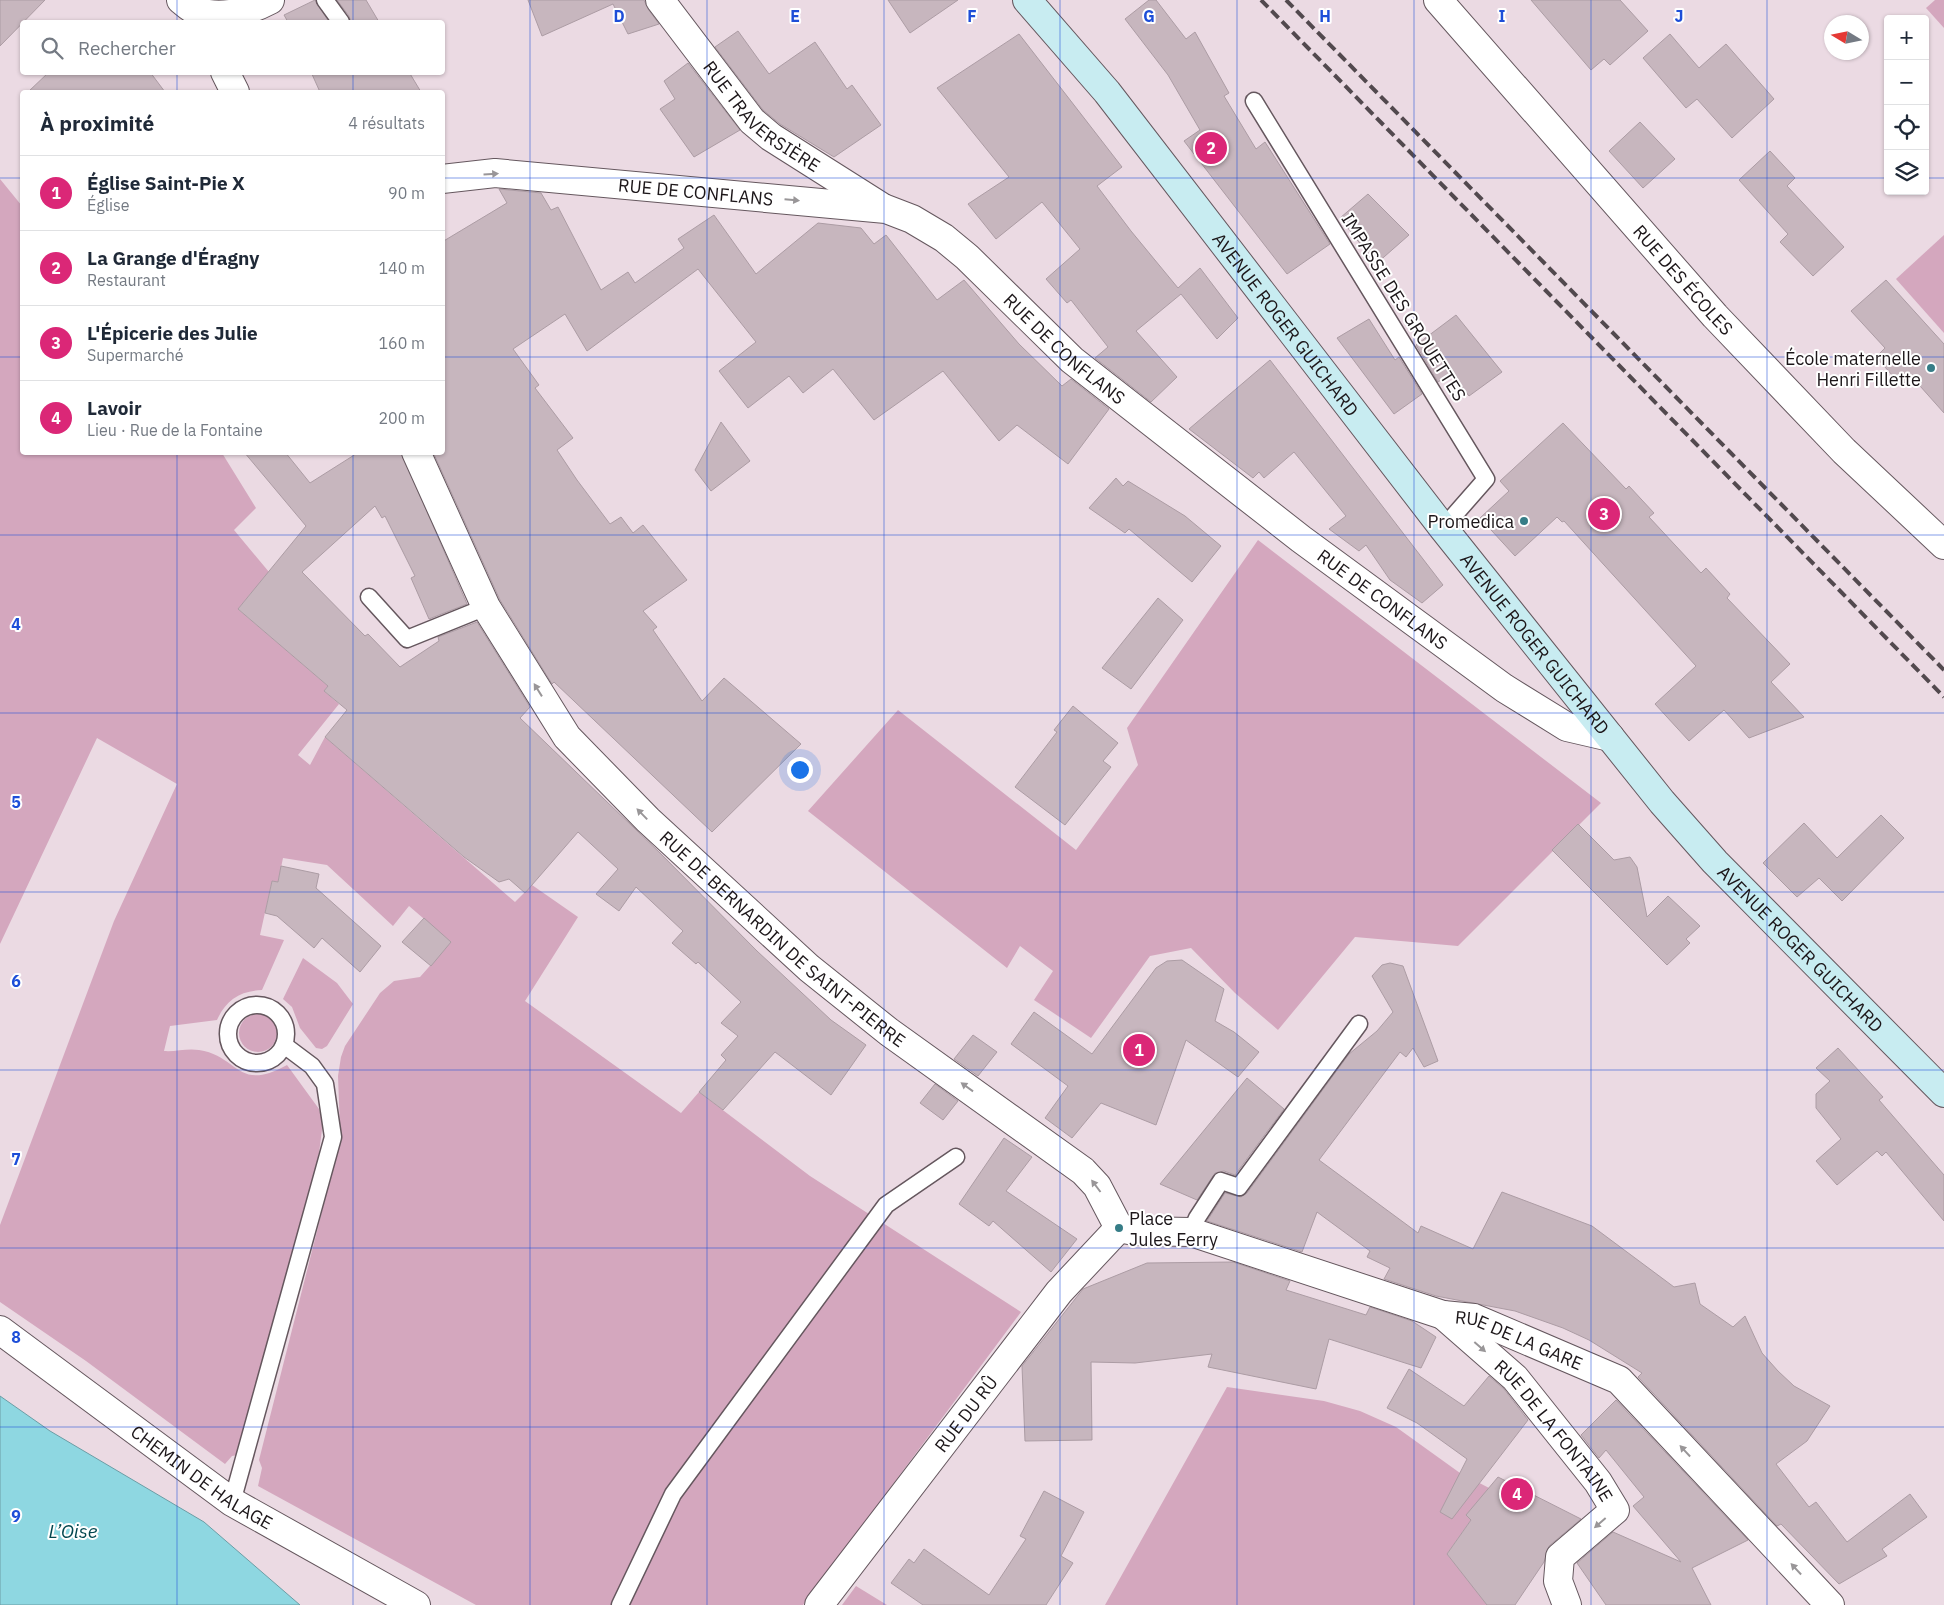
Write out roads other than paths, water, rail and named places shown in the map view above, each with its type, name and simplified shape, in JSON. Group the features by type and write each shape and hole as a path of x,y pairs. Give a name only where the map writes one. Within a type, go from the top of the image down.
{"main road":[{"name":"AVENUE ROGER GUICHARD","path":"1027,0 1107,92 1443,528 1662,802 1715,862 1944,1093"},
{"name":"AVENUE ROGER GUICHARD","path":"1050,0 1107,92"}],"street":[{"path":"193,11 223,15 254,8 270,0"},
{"name":"RUE TRAVERSIÈRE","path":"660,0 752,121 771,137 886,209"},
{"name":"RUE DES ÉCOLES","path":"1438,0 1715,316 1844,451 1944,545"},
{"path":"226,75 234,90"},
{"name":"RUE DE CONFLANS","path":"445,179 495,173 886,209 912,219 944,238 967,257 1072,360 1301,539 1504,688 1568,727 1610,737"},
{"name":"RUE DE BERNARDIN DE SAINT-PIERRE","path":"417,455 486,607 567,737 648,820 809,968 889,1032 1083,1171 1097,1186 1119,1228"},
{"name":"RUE DE LA GARE","path":"1119,1228 1134,1231 1191,1232 1443,1315 1474,1318 1619,1380 1830,1605"},
{"name":"RUE DU RÛ","path":"819,1605 1059,1292 1119,1228"},
{"name":"RUE DE LA FONTAINE","path":"1443,1315 1515,1378 1598,1482 1615,1510 1560,1557 1558,1580 1567,1605"},
{"name":"CHEMIN DE HALAGE","path":"0,1330 232,1502 416,1605"}],"lane":[{"path":"325,0 339,20"},
{"name":"IMPASSE DES GROUETTES","path":"1254,101 1486,479 1443,528"},
{"path":"368,597 407,639 486,607"},
{"path":"1191,1232 1197,1218 1221,1181 1239,1187 1359,1024"},
{"path":"232,1502 334,1137 325,1084 312,1066 284,1045"},
{"path":"620,1605 673,1494 880,1213 886,1205 956,1157"}],"water":[{"name":"L’Oise","path":"0,1396 50,1431 204,1522 300,1605 0,1605"}],"railway":[{"path":"1261,0 1944,697"},
{"path":"1286,0 1944,670"}],"place":[{"name":"La Grange d'Éragny","path":"1211,148"},
{"name":"École maternelle Henri Fillette","path":"1931,368"},
{"name":"L'Épicerie des Julie","path":"1604,514"},
{"name":"Promedica","path":"1524,521"},
{"name":"Église Saint-Pie X","path":"1139,1050"},
{"name":"Place Jules Ferry","path":"1119,1228"},
{"name":"Lavoir","path":"1517,1494"}]}
